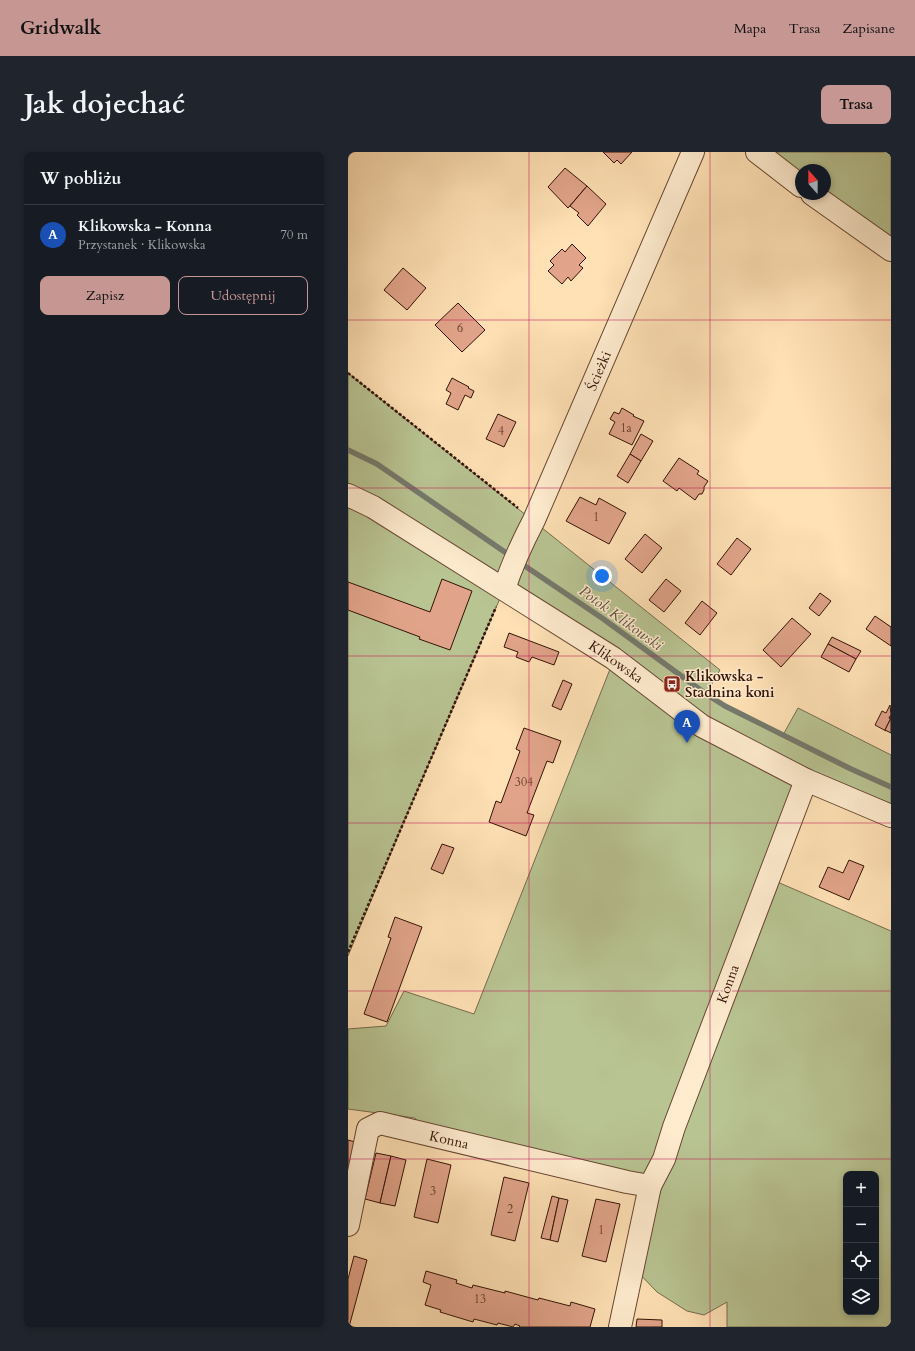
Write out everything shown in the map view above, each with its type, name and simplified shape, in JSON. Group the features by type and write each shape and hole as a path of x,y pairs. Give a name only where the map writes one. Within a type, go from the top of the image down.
{"street":[{"name":"Ścieżki","path":"504,589 510,568 534,520 693,152"},
{"path":"757,152 795,181"},
{"path":"820,200 891,250"},
{"name":"Klikowska","path":"348,495 373,507 612,658 702,726 806,780 891,816"},
{"name":"Konna","path":"620,1327 650,1186 664,1159 674,1127 806,780"},
{"name":"Konna","path":"348,1225 368,1129 380,1123 627,1182 650,1186"}],"path":[{"path":"348,373 534,520"},
{"path":"348,952 504,589"}],"green space":[{"path":"757,152 891,152 891,250 831,199 831,164 795,164 795,181"},
{"path":"348,373 720,670 706,694 725,706 783,735 798,708 891,755 891,816 806,780 768,878 891,931 891,1327 727,1327 727,1302 704,1315 687,1311 657,1292 633,1267 650,1186 425,1134 415,1118 348,1109 348,1029 386,1026 404,991 474,1014 612,664 504,589 348,956"}],"building":[{"path":"603,152 632,152 621,164 617,160 614,163"},
{"path":"565,168 587,186 568,208 548,187"},
{"path":"587,186 606,204 588,226 577,215 579,213 570,206"},
{"path":"572,244 586,258 579,265 583,268 571,281 568,277 562,284 548,271 554,265 550,261 562,249 565,252"},
{"path":"403,268 426,288 407,310 384,290"},
{"path":"458,303 485,330 462,352 435,325"},
{"path":"452,378 474,391 471,398 465,395 458,410 446,404 451,393 446,390"},
{"path":"622,408 634,415 633,416 644,421 632,445 609,434 615,422 610,419 614,412 619,414"},
{"path":"498,414 516,422 504,447 486,439"},
{"path":"641,434 653,441 641,461 630,454"},
{"path":"630,454 641,461 628,483 617,476"},
{"path":"679,458 699,471 697,474 708,481 702,494 699,494 695,500 679,488 677,491 663,481"},
{"path":"580,497 596,505 599,498 626,513 609,544 566,521"},
{"path":"645,534 662,548 642,573 625,559"},
{"path":"737,538 751,549 731,575 717,564"},
{"path":"442,579 472,591 450,650 348,610 348,582 430,612"},
{"path":"666,579 681,591 664,612 649,600"},
{"path":"820,593 831,601 819,616 809,608"},
{"path":"702,601 717,613 700,635 685,623"},
{"path":"875,616 891,627 891,646 866,629"},
{"path":"792,618 811,634 781,667 763,650"},
{"path":"509,633 559,652 554,665 532,657 529,662 516,657 518,652 504,647"},
{"path":"832,637 861,651 856,659 828,644"},
{"path":"828,644 856,659 849,672 821,657"},
{"path":"563,680 572,684 561,710 552,706"},
{"path":"890,705 891,715 889,718 891,718 885,730 886,731 875,725 882,711 886,713"},
{"path":"891,718 891,733 885,730"},
{"path":"524,728 561,741 553,763 547,761 527,813 534,815 526,836 489,822 496,801 501,803 520,751 516,749"},
{"path":"442,844 454,848 443,874 431,869"},
{"path":"849,860 864,866 849,900 819,887 828,867 843,873"},
{"path":"395,917 422,927 387,1022 364,1014 391,938 388,937"},
{"path":"348,1140 355,1142 348,1172"},
{"path":"376,1153 391,1156 380,1203 365,1199"},
{"path":"391,1156 406,1160 395,1206 380,1203"},
{"path":"427,1159 451,1165 438,1223 414,1217"},
{"path":"504,1177 529,1183 515,1241 491,1235"},
{"path":"552,1196 559,1198 550,1240 541,1238"},
{"path":"559,1198 568,1200 558,1242 550,1240"},
{"path":"596,1199 620,1204 606,1262 582,1256"},
{"path":"354,1256 367,1260 348,1327 348,1279"},
{"path":"426,1271 457,1280 456,1283 472,1288 473,1285 505,1293 505,1291 538,1300 539,1298 570,1306 571,1302 595,1309 590,1327 519,1327 520,1326 515,1324 513,1327 498,1323 497,1325 474,1319 473,1322 440,1312 441,1310 425,1305 431,1285 423,1282"},
{"path":"637,1319 662,1320 662,1327 636,1327"}],"waterway":[{"name":"Potok Klikowski","path":"348,450 377,464 512,557"},
{"name":"Potok Klikowski","path":"519,562 602,618 706,694 725,706 851,769 891,787"}],"place":[{"name":"Klikowska - Stadnina koni","path":"672,684"},
{"name":"Klikowska - Konna","path":"687,743"}]}
